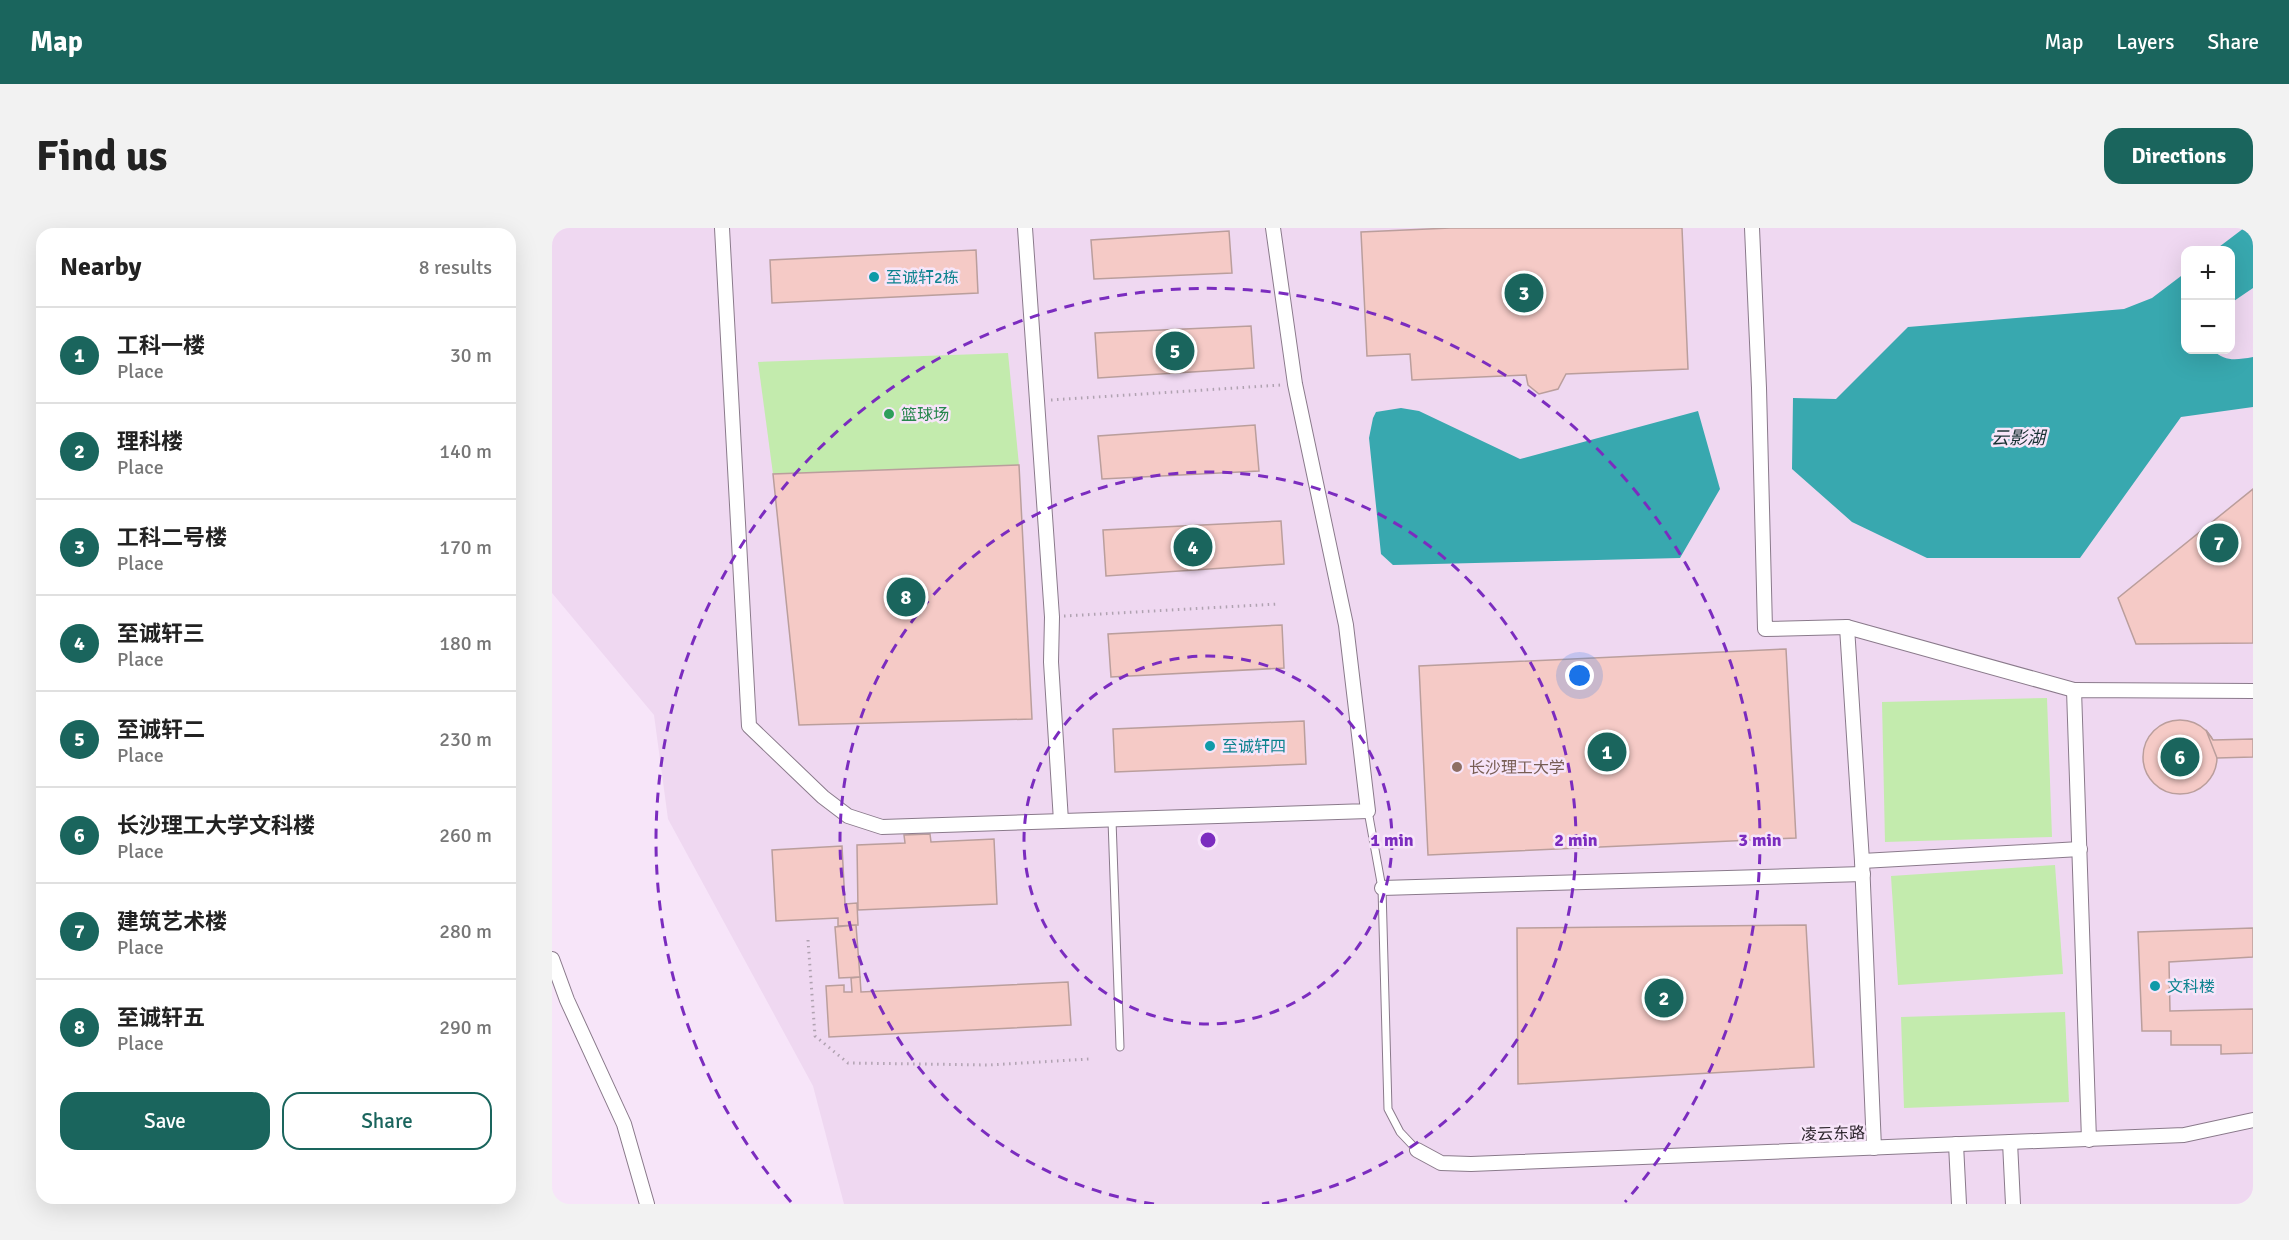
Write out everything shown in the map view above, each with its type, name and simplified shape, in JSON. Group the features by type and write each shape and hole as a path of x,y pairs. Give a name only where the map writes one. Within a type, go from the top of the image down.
{"street":[{"path":"723,228 749,726 823,797 848,816 882,827 1368,811 1346,625 1295,384 1273,228"},
{"path":"1025,228 1052,617 1051,662 1061,821"},
{"path":"1752,228 1759,388 1765,629 1847,627 2074,690 2253,691"},
{"path":"1847,627 1862,868 1874,1148"},
{"path":"2074,690 2089,1140"},
{"path":"1382,888 1862,868 2080,849"},
{"path":"552,959 567,1000 624,1124 647,1204"},
{"name":"凌云东路","path":"1417,1150 1441,1163 1471,1164 2184,1135 2253,1120"},
{"path":"2010,1142 2013,1204"},
{"path":"1956,1144 1959,1204"}],"lane":[{"path":"1368,811 1382,888 1388,1109 1400,1132 1417,1150"},
{"path":"1112,820 1120,1047"}],"path":[{"path":"1038,401 1295,384"},
{"path":"1052,617 1278,604"},
{"path":"808,940 815,1036 848,1063 989,1065 1089,1059"}],"shaded area":[{"name":"长沙理工大学","path":"552,228 2253,228 2253,1204 844,1204 813,1086 668,819 654,715 552,593"}],"green space":[{"name":"篮球场","path":"1008,353 1019,465 773,474 758,362"},
{"path":"2047,698 2052,837 1885,842 1882,702"},
{"path":"2055,865 2063,974 1898,985 1891,876"},
{"path":"2065,1012 2069,1102 1904,1108 1901,1017"}],"water":[{"path":"2244,228 2253,228 2253,288 2235,300 2235,246 2220,246"},
{"name":"云影湖","path":"2181,276 2181,354 2217,354 2231,359 2253,357 2253,407 2181,417 2080,558 1927,558 1852,522 1792,469 1793,398 1836,399 1908,327 2124,309 2152,298"},
{"path":"1401,408 1419,411 1520,459 1698,411 1720,489 1680,558 1393,565 1381,554 1369,438 1376,412"}],"building":[{"path":"1450,228 1682,228 1688,369 1566,374 1558,389 1539,394 1528,385 1526,375 1412,380 1410,354 1367,356 1361,232"},
{"path":"1229,231 1232,273 1094,279 1091,240"},
{"name":"至诚轩2栋","path":"976,250 978,293 772,303 770,260"},
{"path":"1251,326 1254,368 1098,378 1095,333"},
{"path":"1255,425 1259,471 1102,479 1098,436"},
{"path":"1019,465 1032,719 799,725 773,474"},
{"path":"2253,489 2253,643 2136,644 2118,598"},
{"path":"1281,521 1284,564 1106,576 1103,530"},
{"path":"1282,625 1284,668 1111,677 1108,634"},
{"path":"1786,649 1796,838 1428,855 1419,666"},
{"path":"2180,720 2194,723 2206,731 2214,743 2217,757 2214,771 2206,783 2194,791 2180,794 2166,791 2154,783 2146,771 2143,757 2146,743 2154,731 2166,723"},
{"name":"至诚轩四","path":"1304,721 1306,764 1115,772 1113,729"},
{"path":"2206,730 2213,740 2253,739 2253,757 2217,758"},
{"path":"930,834 931,842 994,839 997,904 858,910 857,845 905,843 904,835"},
{"path":"842,846 845,904 857,903 858,925 838,926 838,918 776,921 772,850"},
{"path":"856,925 860,977 839,978 835,927"},
{"path":"1806,925 1814,1067 1518,1084 1517,928"},
{"name":"文科楼","path":"2253,928 2253,957 2169,962 2170,1011 2253,1009 2253,1053 2221,1054 2221,1045 2171,1045 2171,1031 2142,1031 2138,932"},
{"path":"860,977 861,992 1068,982 1071,1025 829,1037 826,986 844,985 844,992 852,992 851,978"}],"place":[{"name":"至诚轩2栋","path":"874,277"},
{"name":"工科二号楼","path":"1524,293"},
{"name":"至诚轩二","path":"1175,351"},
{"name":"篮球场","path":"889,414"},
{"name":"建筑艺术楼","path":"2219,543"},
{"name":"至诚轩三","path":"1193,547"},
{"name":"至诚轩五","path":"906,597"},
{"name":"至诚轩四","path":"1210,746"},
{"name":"工科一楼","path":"1607,752"},
{"name":"长沙理工大学文科楼","path":"2180,757"},
{"name":"长沙理工大学","path":"1457,767"},
{"name":"文科楼","path":"2155,986"},
{"name":"理科楼","path":"1664,998"}]}
